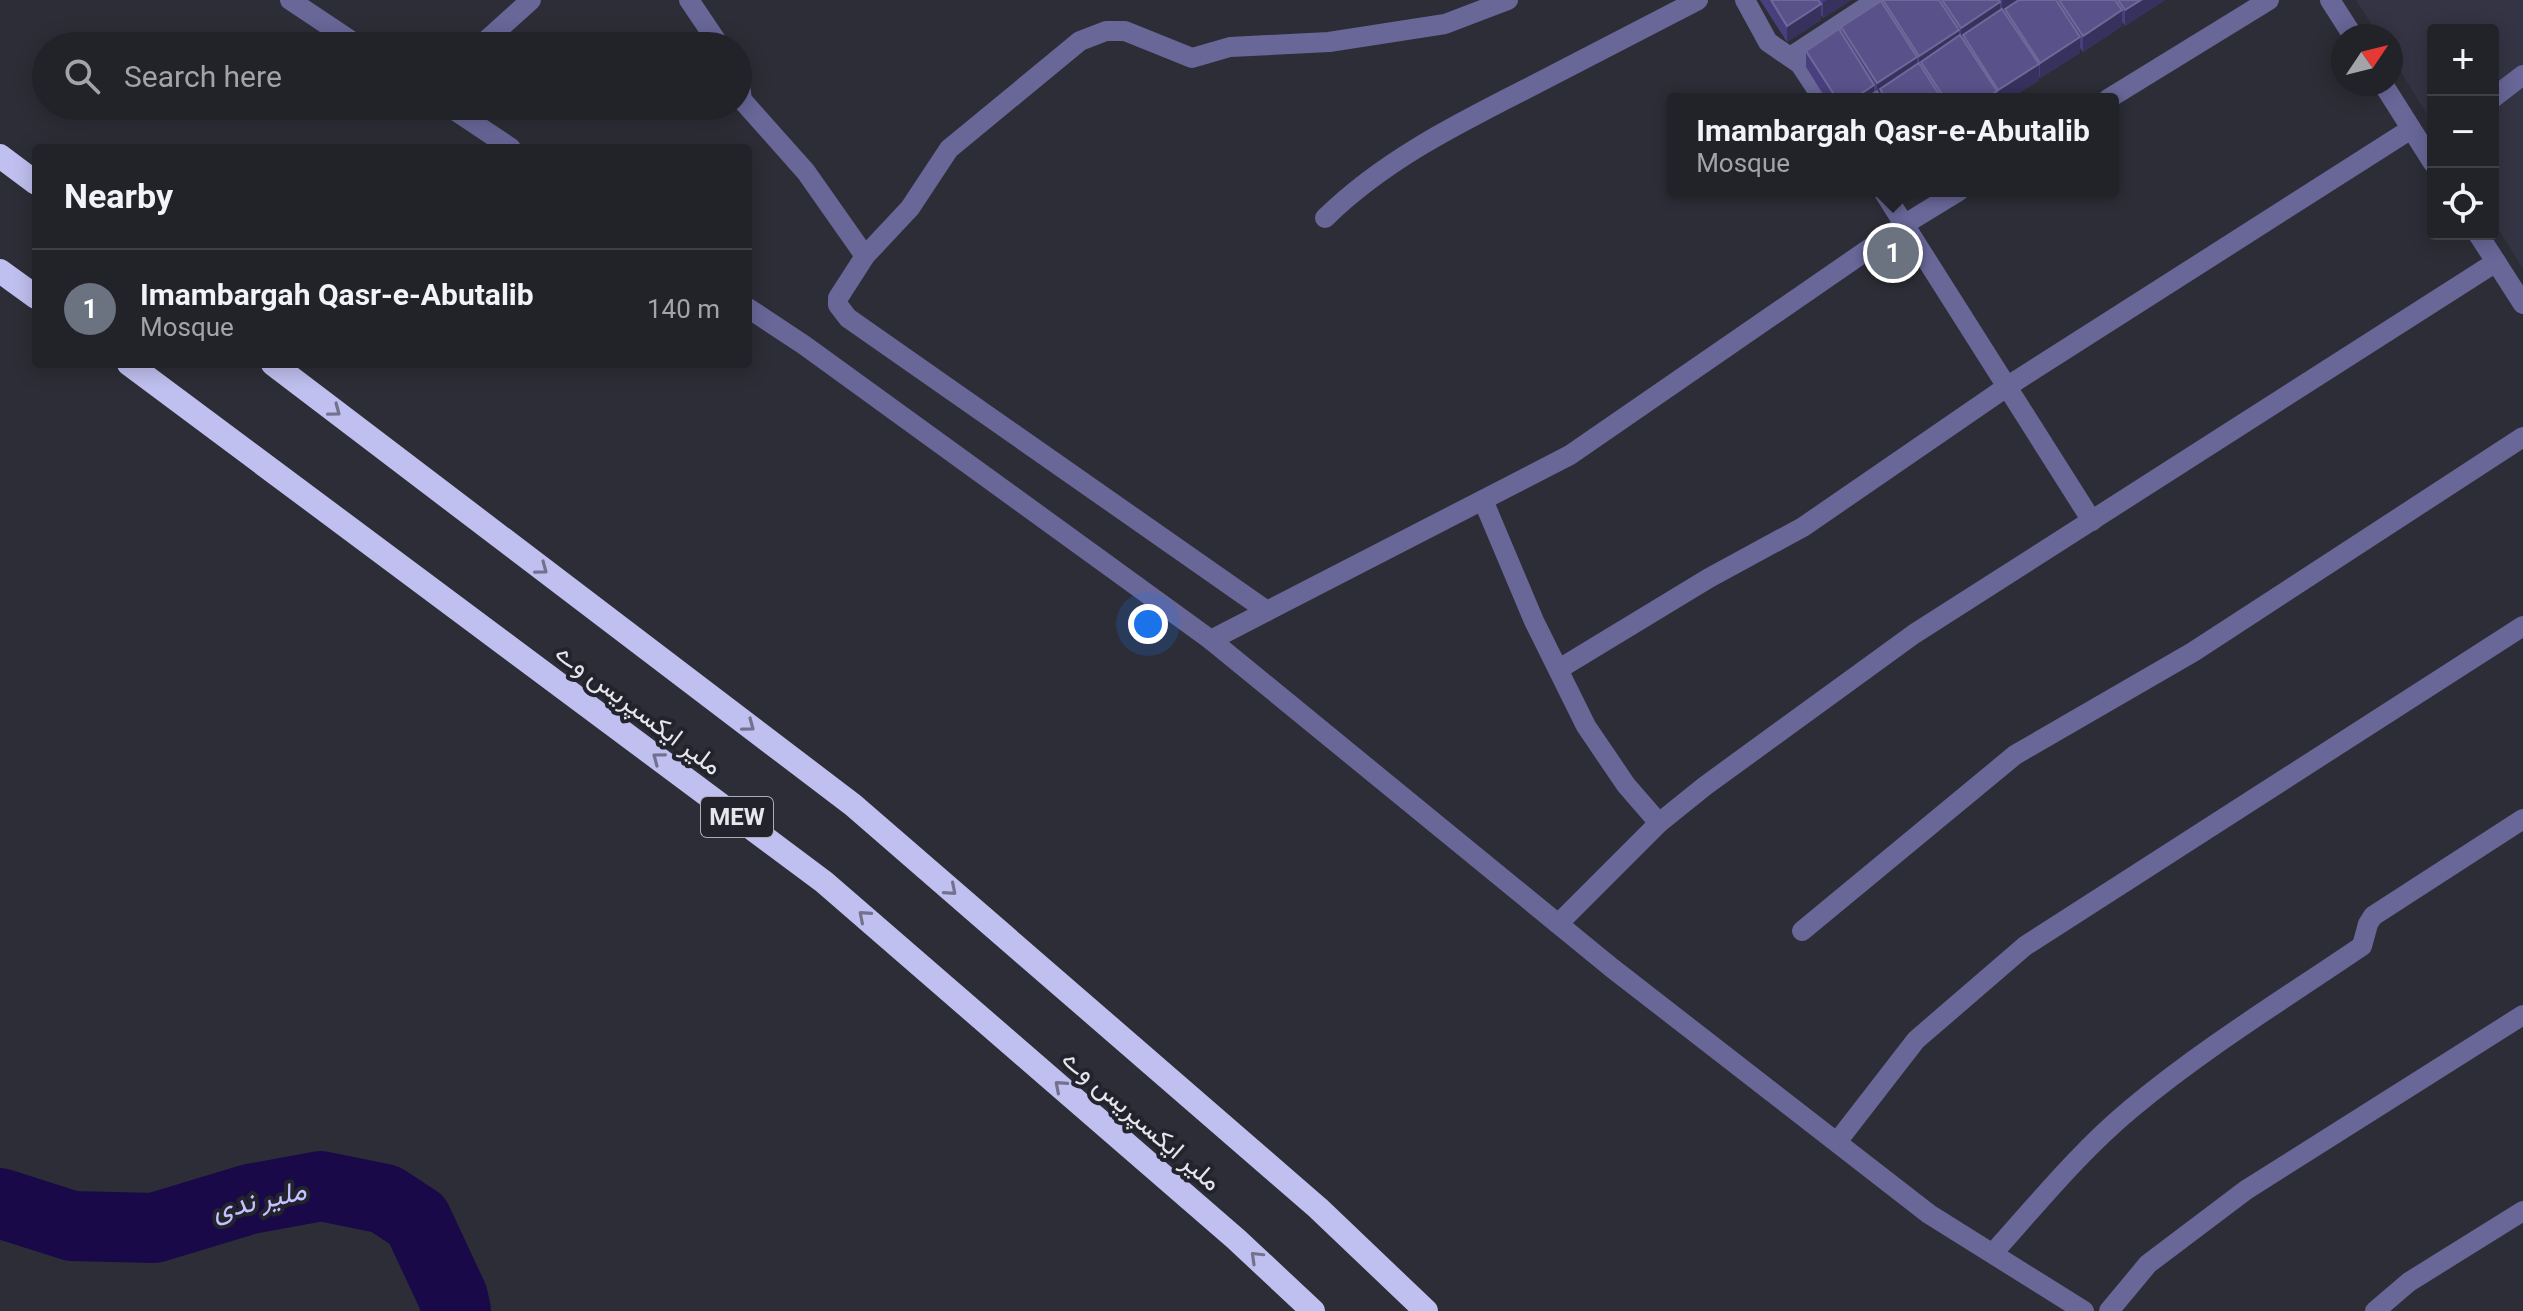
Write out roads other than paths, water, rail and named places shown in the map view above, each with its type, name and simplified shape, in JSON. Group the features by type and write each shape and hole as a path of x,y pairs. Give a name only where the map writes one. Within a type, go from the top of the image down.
{"highway":[{"path":"0,156 32,180"},
{"path":"0,271 32,294"},
{"name":"ملیر ایکسپریس وے","path":"134,368 824,882 1236,1239 1313,1311"},
{"name":"ملیر ایکسپریس وے","path":"278,368 853,805 1318,1208 1426,1311"}],"street":[{"path":"290,0 338,32"},
{"path":"496,32 531,0"},
{"path":"689,0 711,32"},
{"path":"1267,611 848,318 838,305 838,298 865,256 910,208 949,149 1080,41 1106,31 1125,31 1192,58 1230,47 1329,42 1445,24 1508,0"},
{"path":"1325,218 1374,174 1408,153 1698,0"},
{"path":"1745,0 1768,42 1800,64 1819,93"},
{"path":"1790,57 1877,0"},
{"path":"2118,93 2269,0"},
{"path":"2330,0 2345,24"},
{"path":"2496,96 2523,75"},
{"path":"2390,96 2427,148"},
{"path":"752,111 806,172 865,256"},
{"path":"469,120 505,144"},
{"path":"1559,669 1709,578 1803,527 2008,386 2411,129"},
{"path":"1887,197 2092,521"},
{"path":"1211,640 1570,455 1905,224 1949,197"},
{"path":"2482,240 2523,304"},
{"path":"1558,924 1659,823 1914,634 2496,262"},
{"path":"752,311 804,345 1211,640 1558,924 1929,1214 2084,1311"},
{"path":"1802,931 2015,755 2193,652 2523,437"},
{"path":"1483,500 1534,621 1586,726 1626,785 1659,823"},
{"path":"1837,1142 1916,1040 2025,946 2523,626"},
{"path":"1993,1253 2079,1159 2129,1110 2188,1064 2362,946 2373,916 2523,819"},
{"path":"2109,1311 2148,1264 2246,1190 2523,1015"},
{"path":"2375,1311 2409,1282 2523,1211"}],"waterway":[{"name":"ملیر ندی","path":"0,1203 72,1226 154,1228 250,1199 321,1186 385,1199 417,1220 453,1297 456,1311"}],"place":[{"name":"Imambargah Qasr-e-Abutalib","path":"1893,253"}]}
